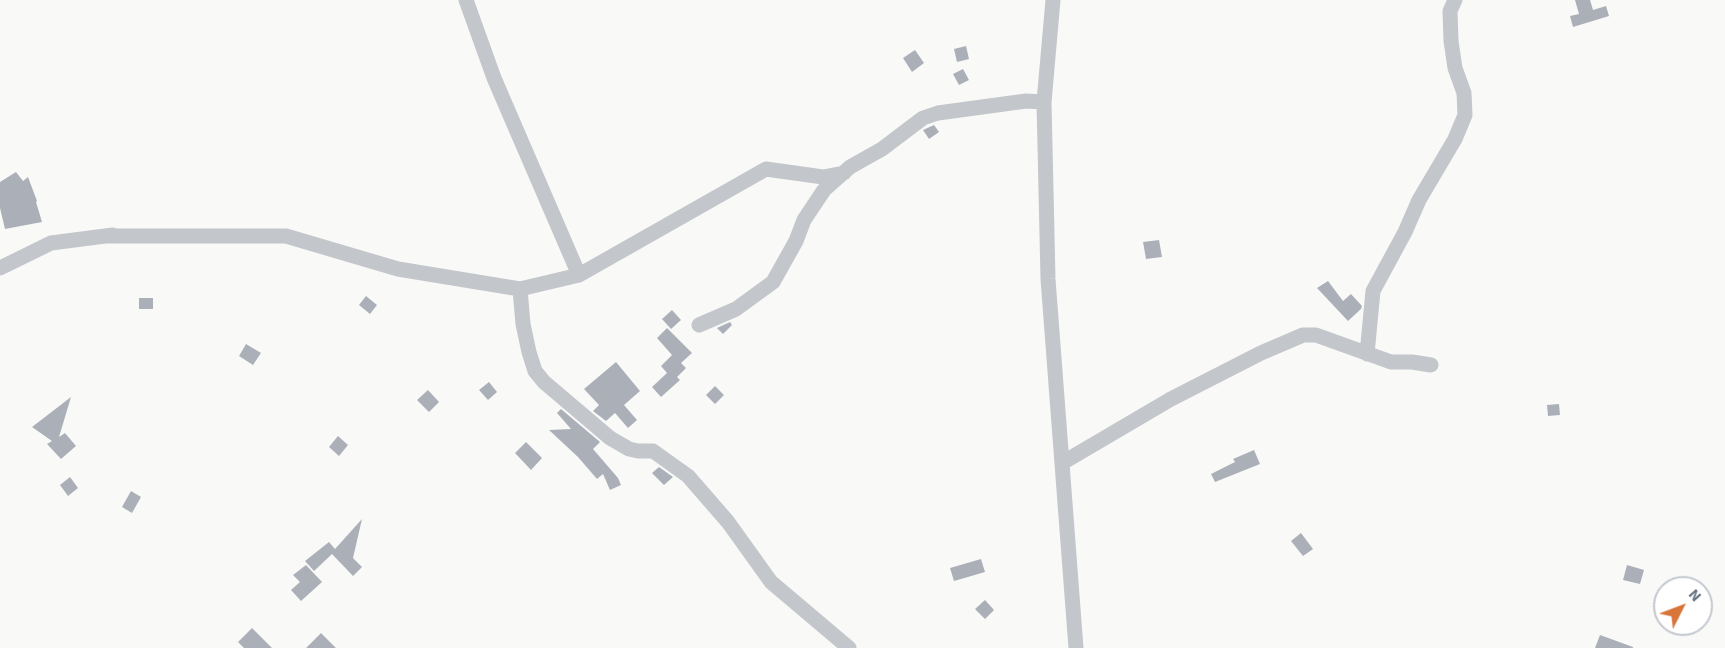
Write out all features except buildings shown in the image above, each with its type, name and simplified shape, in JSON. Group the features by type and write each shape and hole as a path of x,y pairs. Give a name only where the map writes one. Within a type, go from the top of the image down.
{"street":[{"path":"466,0 494,78 579,275"},
{"path":"1053,0 1044,102 1048,279 1076,648"},
{"path":"1367,354 1373,291 1406,232 1419,200 1455,139 1465,115 1464,93 1455,68 1451,41 1450,10 1455,0"},
{"path":"699,325 736,309 773,282 796,241 804,220 824,190 850,167 882,150 923,118 938,113 1026,101 1044,102"},
{"path":"104,236 286,236 398,270 520,289 579,275 766,169 823,177 844,172"},
{"path":"0,268 51,243 179,230"},
{"path":"520,289 523,324 529,352 535,371 544,382 610,438 629,449 652,451 688,476 728,522 771,582 849,648"},
{"path":"1062,463 1171,399 1261,353 1303,335 1316,335 1391,362 1431,364"}]}
